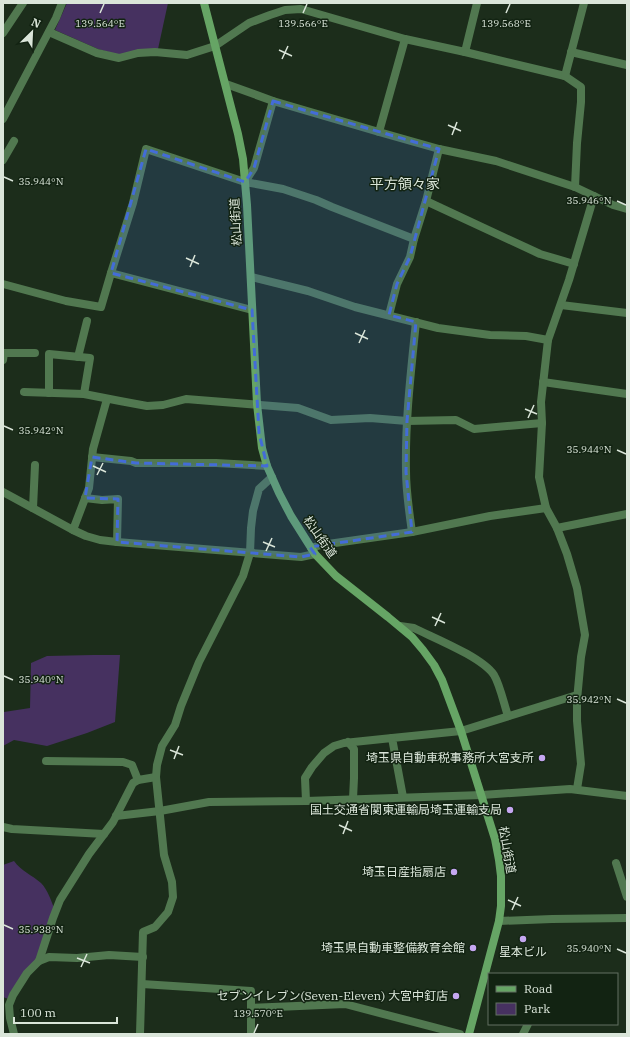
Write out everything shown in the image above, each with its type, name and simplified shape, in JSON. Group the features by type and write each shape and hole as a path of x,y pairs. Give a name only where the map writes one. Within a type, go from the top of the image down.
{"main road":[{"name":"松山街道","path":"204,3 226,84 243,159 251,277 257,404 262,448 267,466 291,516 313,551 336,576 412,637 434,665 442,680 461,731 495,839 501,876 500,921 469,1034"}],"street":[{"path":"3,33 23,3"},
{"path":"3,119 49,32 62,3"},
{"path":"466,52 477,3"},
{"path":"565,76 584,3"},
{"path":"49,32 97,53 120,58 155,52 188,55 215,46 248,23 285,10 301,10 405,39 565,76 581,87 575,186"},
{"path":"379,132 405,39"},
{"path":"572,52 627,65"},
{"path":"226,84 274,101 379,132 439,149 496,161 575,186 613,205 627,209"},
{"path":"245,182 254,168 274,101"},
{"path":"3,160 14,142"},
{"path":"3,284 66,301 101,307 133,203 146,149 245,182 283,189 316,200 414,239"},
{"path":"389,315 397,284 410,257 439,149"},
{"path":"577,790 581,764 577,722 577,695 585,635 577,588 567,554 557,528 546,508 539,477 542,423 540,402 548,340 561,305 594,196"},
{"path":"426,201 540,254 574,264"},
{"path":"111,273 252,310"},
{"path":"251,277 308,291 355,307 438,328 490,335 526,336 548,340"},
{"path":"561,305 627,313"},
{"path":"78,357 86,321"},
{"path":"412,532 406,472 407,421 416,322"},
{"path":"3,360 4,353 35,353"},
{"path":"49,393 49,354 90,358 84,394"},
{"path":"543,382 627,394"},
{"path":"24,392 84,394 147,406 186,399 257,404 298,408 331,420 370,418 407,421 456,420 474,429 542,423"},
{"path":"73,530 89,488 93,449 107,398"},
{"path":"92,457 131,461 136,463 216,463 267,466"},
{"path":"33,508 35,464"},
{"path":"140,1034 143,932 155,927 168,912 173,897 172,882 164,855 156,777 157,765 162,746 175,726 181,706 199,662 243,576 250,553 253,511 259,489 272,477"},
{"path":"3,492 73,530 100,540 301,557 313,551 320,545 412,532 490,516 546,508"},
{"path":"85,498 102,500 118,499 117,542"},
{"path":"557,528 627,514"},
{"path":"400,626 414,628 457,649 481,663 496,679 508,716"},
{"path":"306,801 305,778 324,753 334,746 348,742 461,731 577,695"},
{"path":"392,738 403,797"},
{"path":"348,742 354,749 352,799"},
{"path":"46,761 123,762 132,765 138,780"},
{"path":"14,1034 10,1018 9,1005 13,995 27,973 38,961 60,900 89,854 113,822 133,783 138,780 156,777"},
{"path":"116,816 160,811 209,802 306,801 482,795 570,789 627,796"},
{"path":"3,827 12,829 104,834"},
{"path":"616,863 626,893"},
{"path":"500,921 572,918 627,918"},
{"path":"38,961 49,957 77,958 109,955 143,958"},
{"path":"142,984 251,991 251,1034"},
{"path":"251,1008 345,1004 460,1034"},
{"path":"522,1034 527,1025"}],"highlighted area":[{"path":"273,101 439,149 410,257 397,284 389,315 416,322 407,421 406,472 412,532 310,547 315,554 301,557 117,542 118,499 85,498 92,457 136,463 267,466 259,433 252,310 111,273 146,149 245,182 254,168"}],"green space":[{"path":"67,3 168,3 158,49 119,55 98,49 55,30"},
{"path":"120,655 115,722 47,746 14,740 3,746 3,710 4,712 30,708 31,663 47,656"},
{"path":"14,861 20,868 41,883 46,889 55,910 41,955 11,1000 3,997 3,865"}],"place":[{"name":"埼玉県自動車税事務所大宮支所","path":"542,758"},
{"name":"国土交通省関東運輸局埼玉運輸支局","path":"510,810"},
{"name":"埼玉日産指扇店","path":"454,872"},
{"name":"星本ビル","path":"523,939"},
{"name":"埼玉県自動車整備教育会館","path":"473,948"},
{"name":"セブンイレブン(Seven-Eleven) 大宮中釘店","path":"456,996"}],"district":[{"name":"平方領々家","path":"405,184"}]}
